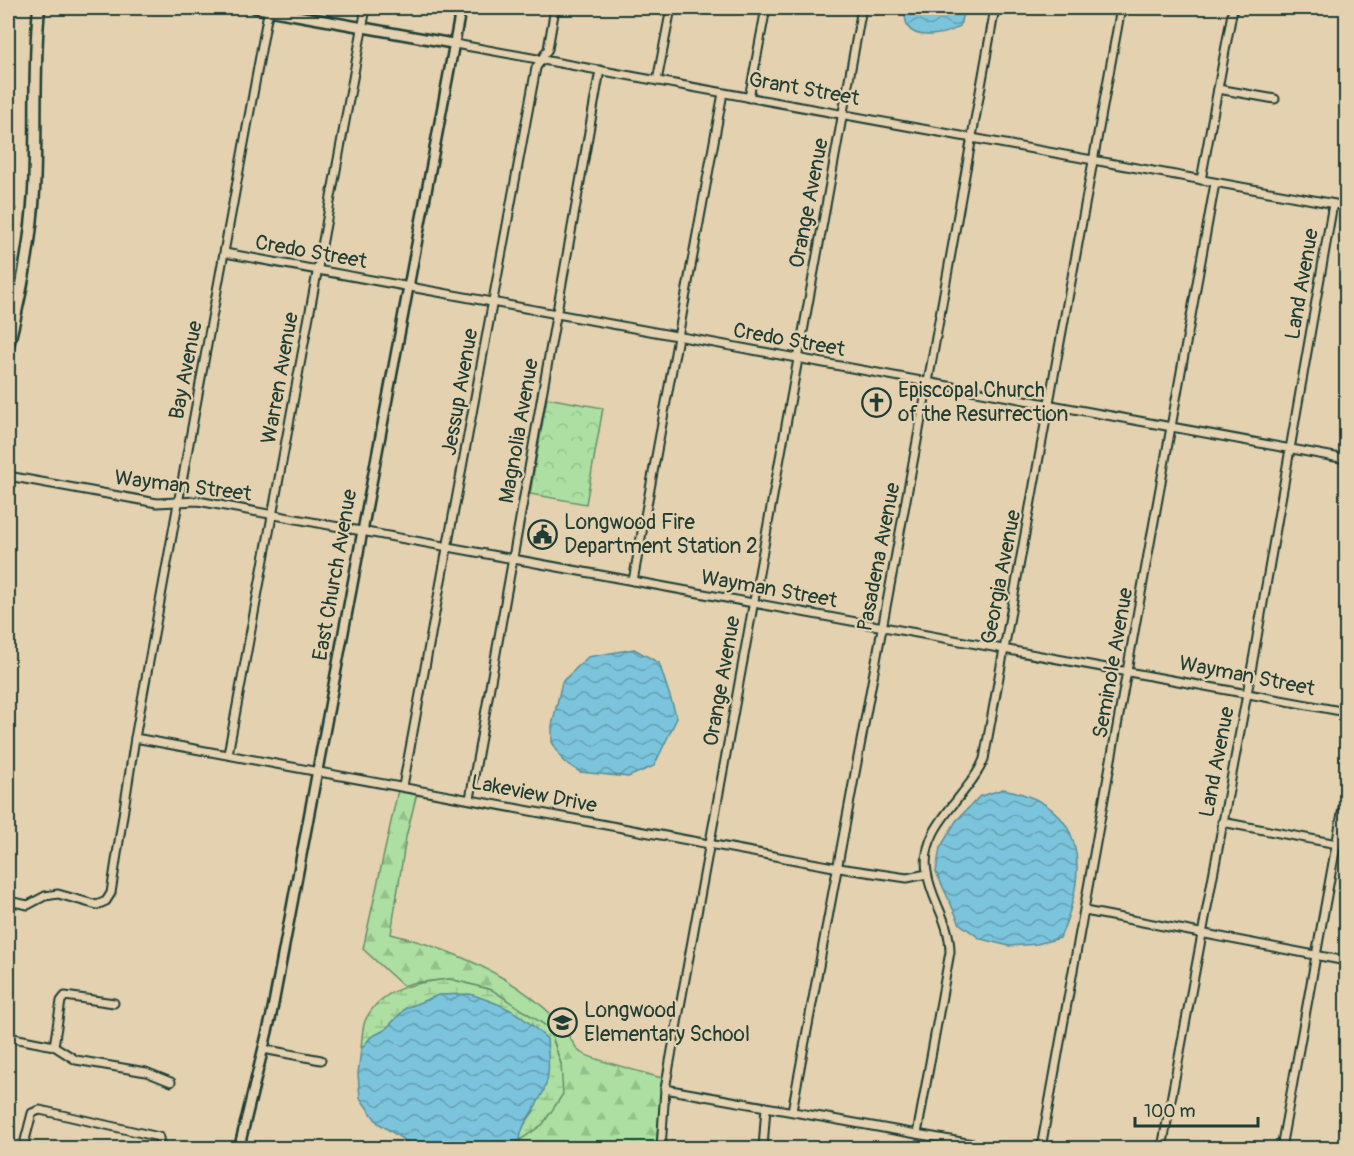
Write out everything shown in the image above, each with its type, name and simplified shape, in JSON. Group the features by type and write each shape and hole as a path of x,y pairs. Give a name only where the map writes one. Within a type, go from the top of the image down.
{"main road":[{"path":"8,346 21,289 30,230 35,166 35,69 39,8"}],"street":[{"name":"Grant Street","path":"255,8 271,9 1347,206"},
{"name":"Warren Avenue","path":"228,754 366,8"},
{"name":"East Church Avenue","path":"238,1149 263,1049 318,771 461,8"},
{"name":"Jessup Avenue","path":"403,786 536,69 548,49 555,8"},
{"path":"657,81 671,8"},
{"path":"749,98 766,8"},
{"name":"Orange Avenue","path":"661,1149 665,1089 862,8"},
{"name":"Pasadena Avenue","path":"792,1111 839,868 995,8"},
{"name":"Georgia Avenue","path":"917,1134 950,951 950,934 927,874 926,859 932,836 977,777 984,759 1121,8"},
{"path":"1201,180 1233,8"},
{"name":"Bay Avenue","path":"8,901 28,905 45,896 58,894 97,904 106,901 111,893 135,738 271,9"},
{"name":"Magnolia Avenue","path":"470,799 600,70"},
{"path":"1218,89 1275,99"},
{"path":"633,581 723,93"},
{"name":"Seminole Avenue","path":"1041,1149 1215,183"},
{"name":"Land Avenue","path":"1162,1149 1247,694 1333,204"},
{"name":"Credo Street","path":"225,253 1347,459"},
{"name":"Wayman Street","path":"8,476 158,503 198,501 272,514 1347,712"},
{"name":"Lakeview Drive","path":"135,738 839,868 907,878 927,874"},
{"path":"1281,1149 1347,791"},
{"path":"1222,822 1338,844"},
{"path":"1084,911 1317,953 1347,961"},
{"path":"54,1046 61,1001 65,996 114,1003"},
{"path":"8,1037 54,1046 76,1060 146,1072 171,1082"},
{"path":"263,1049 321,1060"},
{"path":"665,1089 995,1149"},
{"path":"763,1149 766,1107"},
{"path":"23,1149 32,1113 40,1110 159,1137 160,1149"}],"green space":[{"path":"8,197 16,209 8,268"},
{"path":"547,398 603,408 586,504 530,494"},
{"path":"398,790 417,793 406,837 391,934 459,956 523,991 559,1022 577,1049 585,1055 662,1078 656,1148 520,1148 520,1140 543,1124 561,1064 549,1028 492,990 450,979 403,986 363,949"},
{"path":"450,979 492,990 549,1028 561,1064 563,1094 543,1124 520,1140 521,1129 534,1111 406,1008 385,1030 371,1037 361,1049 365,1021 380,1001 402,988"}],"water":[{"path":"904,8 964,8 960,26 941,34 926,35 918,34 908,27"},
{"path":"634,649 659,663 677,718 654,766 628,777 580,772 563,761 552,742 552,726 562,682 588,657"},
{"path":"1003,789 1031,797 1052,810 1066,826 1074,844 1077,866 1075,889 1060,938 1037,944 1009,946 981,939 960,924 936,872 940,848 956,821 979,797"},
{"path":"470,994 512,1011 547,1039 548,1078 546,1084 523,1127 520,1140 504,1148 416,1148 378,1123 360,1098 358,1074 361,1049 371,1037 385,1030 406,1008 438,995"}],"place":[{"name":"Episcopal Church of the Resurrection","path":"877,402"},
{"name":"Longwood Fire Department Station 2","path":"543,534"},
{"name":"Longwood Elementary School","path":"563,1022"}]}
